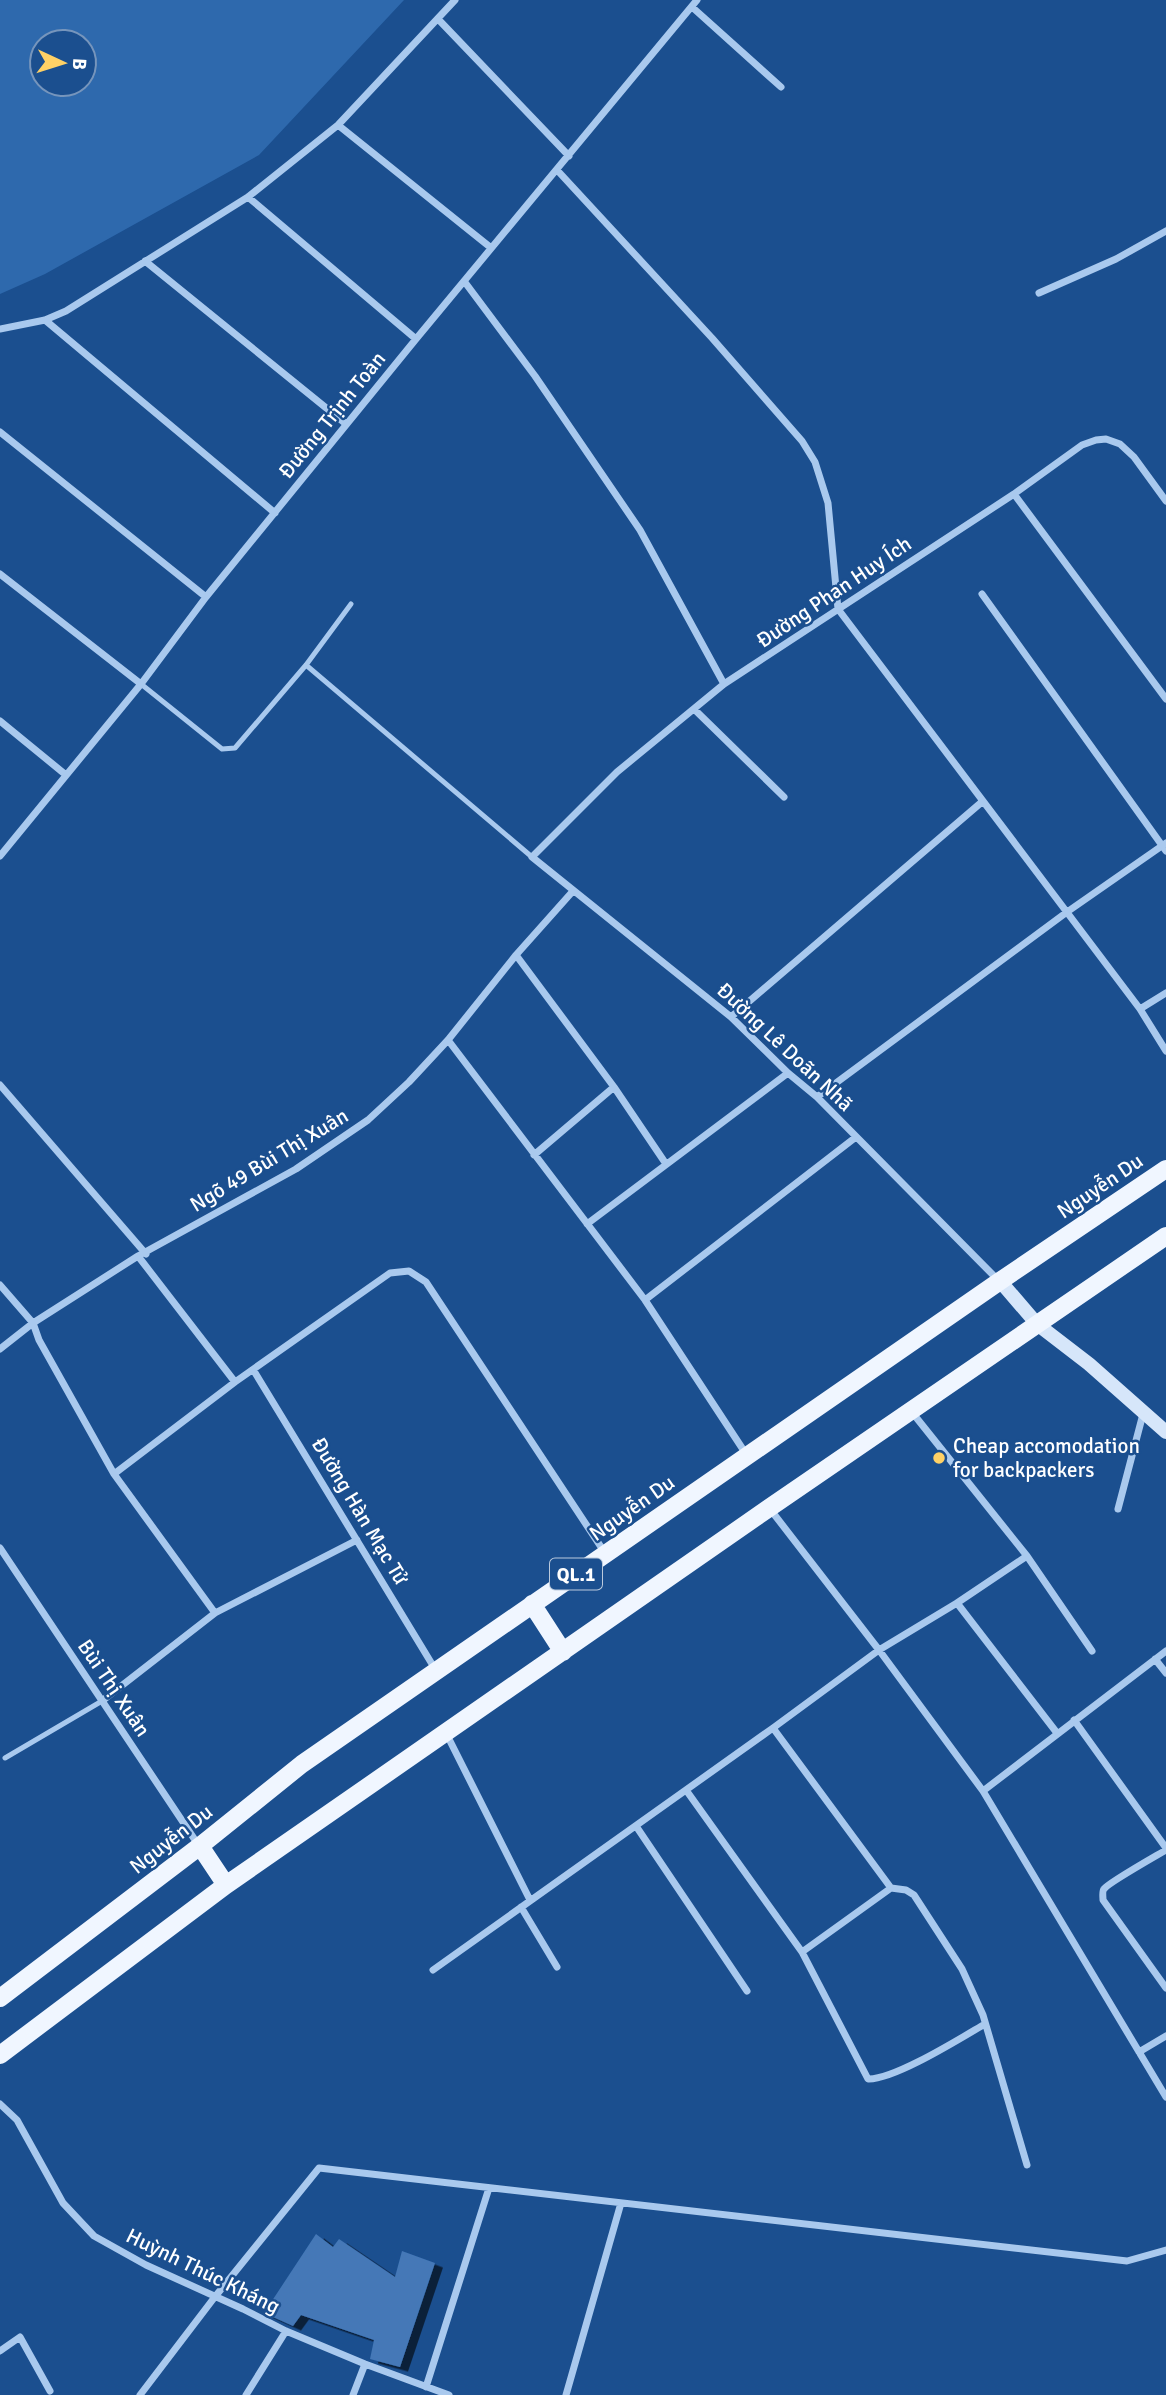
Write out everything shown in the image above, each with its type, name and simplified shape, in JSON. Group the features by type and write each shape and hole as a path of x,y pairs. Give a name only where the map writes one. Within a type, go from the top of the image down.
{"main road":[{"name":"Nguyễn Du","path":"0,1998 200,1846 302,1764 1166,1169"},
{"name":"QL.1","path":"0,2055 226,1885 1166,1236"},
{"path":"532,1604 563,1652"},
{"path":"200,1846 226,1885"}],"street":[{"path":"1,330 45,320 66,311 248,197 338,125 455,0"},
{"path":"694,4 781,87"},
{"name":"Đường Trịnh Toàn","path":"0,856 141,684 206,597 415,339 694,4"},
{"path":"438,19 569,156"},
{"path":"338,125 490,247"},
{"path":"557,170 712,338 802,441 815,463 828,503 838,609 1140,1009 1166,1051"},
{"path":"248,197 415,339"},
{"path":"1039,293 1115,259 1166,231"},
{"path":"145,261 346,424"},
{"path":"464,281 535,376 640,530 724,684"},
{"path":"45,320 275,513"},
{"path":"0,432 206,597"},
{"name":"Đường Phan Huy Ích","path":"532,856 617,772 724,684 1014,494 1082,445 1106,439 1120,444 1134,457 1166,501"},
{"path":"1014,494 1166,699"},
{"path":"0,574 141,684"},
{"path":"817,1097 1067,912 1165,846 982,594"},
{"path":"694,709 784,797"},
{"path":"0,722 66,775"},
{"path":"731,1017 984,802"},
{"name":"Đường Lê Doãn Nhã","path":"532,856 731,1017 788,1073 817,1097 1000,1281"},
{"name":"Ngõ 49 Bùi Thị Xuân","path":"0,1349 33,1323 142,1255 296,1169 368,1120 409,1082 448,1040 516,955 573,891"},
{"path":"516,955 614,1087 666,1164"},
{"path":"1140,1009 1166,993"},
{"path":"448,1040 645,1300 747,1456"},
{"path":"587,1224 788,1073"},
{"path":"0,1085 142,1255 235,1382"},
{"path":"534,1155 614,1087"},
{"path":"645,1300 856,1137"},
{"path":"114,1474 235,1382 390,1273 410,1271 419,1276 433,1294 606,1553"},
{"path":"1000,1281 1037,1324 1089,1364 1166,1432"},
{"path":"0,1285 33,1323 39,1340 114,1474 215,1613"},
{"name":"Đường Hàn Mạc Tử","path":"254,1371 436,1670"},
{"path":"911,1410 1027,1556 1092,1651"},
{"path":"1118,1509 1143,1413"},
{"path":"769,1508 983,1791 1166,2097"},
{"path":"102,1701 215,1613 357,1540"},
{"name":"Bùi Thị Xuân","path":"0,1548 200,1846"},
{"path":"433,1970 774,1728 879,1650 957,1603 1027,1556"},
{"path":"957,1603 1057,1733"},
{"path":"983,1791 1166,1651"},
{"path":"1155,1659 1166,1673"},
{"path":"1074,1720 1166,1849 1102,1892 1103,1900 1166,1987"},
{"path":"774,1728 891,1888 911,1892 923,1907 962,1969 983,2015 1027,2165"},
{"path":"446,1733 530,1900"},
{"path":"687,1790 802,1952 868,2079 876,2079 896,2071 985,2024"},
{"path":"636,1826 747,1991"},
{"path":"802,1952 891,1888"},
{"path":"521,1907 557,1967"},
{"path":"1139,2052 1166,2036"},
{"name":"Huỳnh Thúc Kháng","path":"0,2104 17,2120 63,2203 94,2236 146,2265 286,2331 449,2395"},
{"path":"140,2395 319,2168 1127,2261 1166,2250"},
{"path":"426,2387 489,2188"},
{"path":"566,2395 621,2203"},
{"path":"246,2395 286,2331"},
{"path":"0,2351 20,2337 50,2391"},
{"path":"352,2395 365,2364"}],"lane":[{"path":"141,684 222,748 229,750 238,746 306,665 351,604"},
{"path":"306,665 532,856"},
{"path":"5,1758 102,1701"}],"shaded area":[{"path":"0,0 404,0 259,155 45,274 0,294"}],"building":[{"path":"316,2234 333,2247 339,2239 395,2277 402,2251 435,2263 400,2367 370,2359 374,2340 301,2315 293,2326 264,2313"}],"place":[{"name":"Cheap accomodation for backpackers","path":"939,1458"}]}
